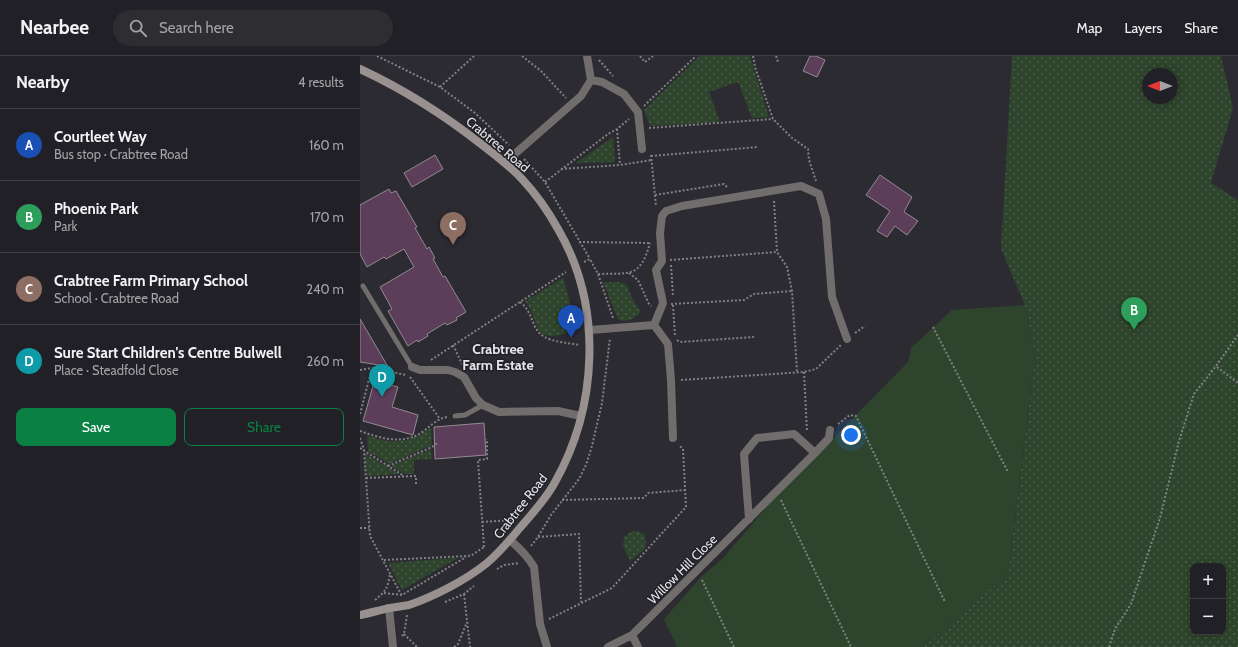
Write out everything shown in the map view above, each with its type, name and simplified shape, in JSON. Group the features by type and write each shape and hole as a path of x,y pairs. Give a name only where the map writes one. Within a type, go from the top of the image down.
{"street":[{"path":"506,163 581,96 591,80 587,56"},
{"name":"Crabtree Road","path":"360,69 384,80 461,128 506,163 522,179 541,202 559,230 575,265 583,293 590,330 590,364 587,388 581,416 566,462 553,486 527,520 487,563 467,576 425,598 407,605 360,615"},
{"path":"591,80 602,82 624,94 638,112 641,128 642,149"},
{"path":"654,325 660,313 662,303 656,270 662,261 660,233 662,216 666,211 682,206 736,196 801,186 819,194 826,219 832,297 847,339"},
{"path":"590,330 654,325"},
{"path":"654,325 668,344 673,438"},
{"path":"414,368 448,370 455,372 464,377 476,398 483,405 499,412 558,411 581,416"},
{"name":"Willow Hill Close","path":"608,647 632,635 777,491 812,450 829,438 830,430"},
{"path":"749,519 744,454 757,438 794,434 812,450"},
{"path":"510,540 523,551 531,560 534,567 540,624 547,647"},
{"path":"389,608 393,643"},
{"path":"632,635 638,647"}],"lane":[{"path":"363,286 414,368"},
{"path":"455,416 465,415 483,405"}],"path":[{"path":"440,87 474,56"},
{"path":"522,56 541,71 572,104"},
{"path":"640,56 645,62 653,56"},
{"path":"545,182 560,169 617,129 638,112 696,56"},
{"path":"753,56 759,80 773,119 792,138 808,149 809,160 819,194"},
{"path":"776,56 778,62"},
{"path":"641,128 773,119"},
{"path":"650,128 650,135"},
{"path":"617,129 620,166"},
{"path":"651,156 758,147"},
{"path":"651,149 657,208 662,216"},
{"path":"560,169 620,166 652,160"},
{"path":"655,195 724,184 736,196"},
{"path":"773,190 777,252 787,267 792,291 797,372"},
{"path":"598,274 630,273 639,268 646,256 651,236 660,233"},
{"path":"579,242 650,243"},
{"path":"662,261 777,252"},
{"path":"409,376 414,368 520,302 566,272 566,269 590,260 598,274 613,318 611,328"},
{"path":"671,260 676,339"},
{"path":"630,273 638,280 649,304 660,313"},
{"path":"662,303 674,304 744,300 754,294 792,291"},
{"path":"520,302 529,310 538,332 545,338 590,347"},
{"path":"671,380 804,372 816,369 847,339 865,326"},
{"path":"934,327 1008,472"},
{"path":"1109,647 1115,629 1131,604 1157,526 1194,394 1238,334"},
{"path":"676,339 680,342 754,337"},
{"path":"668,344 676,339"},
{"path":"453,345 464,368 464,377"},
{"path":"1216,366 1238,383"},
{"path":"360,414 372,368"},
{"path":"360,370 372,368 409,376 440,419"},
{"path":"804,372 812,450"},
{"path":"830,430 847,416 853,414 856,416 945,602"},
{"path":"360,431 388,439 409,438 440,419 455,416"},
{"path":"360,438 364,450 370,536 407,605 404,634 393,643"},
{"path":"540,624 612,588 686,508 683,449 673,438"},
{"path":"384,593 402,595 484,547 478,460 487,459 487,440"},
{"path":"388,466 432,447 437,443"},
{"path":"360,448 405,476"},
{"path":"366,478 416,476 416,486"},
{"path":"562,500 644,498 648,493 686,490"},
{"path":"777,491 851,647"},
{"path":"482,522 527,520"},
{"path":"360,528 370,528"},
{"path":"538,537 579,534 581,603"},
{"path":"384,560 468,556"},
{"path":"697,571 734,647"},
{"path":"360,615 384,593 388,586 390,573"},
{"path":"464,594 468,618 470,647"},
{"path":"454,647 458,644 468,618"},
{"path":"404,634 417,647"}],"green space":[{"path":"700,56 750,56 769,117 752,118 738,82 709,92 720,122 650,126 644,110"},
{"path":"1012,56 1221,56 1233,108 1211,183 1238,200 1238,647 923,647 1008,574 1035,356 1025,305 1001,249"},
{"path":"613,137 615,162 576,163"},
{"path":"563,278 571,306 570,327 567,333 547,336 542,334 538,329 525,301"},
{"path":"603,282 620,282 627,285 632,298 641,312 630,320 624,321 618,319"},
{"path":"1025,305 1035,356 1008,574 923,647 677,647 664,619 701,577 722,559 778,494 908,362 911,348 952,310"},
{"path":"431,428 432,445 389,464 368,451 367,435 385,440 400,441 415,437"},
{"path":"431,449 432,459 414,460 414,474 405,474 391,466"},
{"path":"365,453 399,474 367,476"},
{"path":"632,531 638,531 644,534 646,543 643,550 630,561 623,546 624,537"},
{"path":"456,559 402,590 388,563"}],"building":[{"path":"810,56 816,56 825,60 817,77 803,71"},
{"path":"435,155 443,169 412,187 404,173"},
{"path":"880,175 912,197 904,212 918,221 907,235 895,226 887,237 877,231 890,211 866,195"},
{"path":"389,189 391,193 396,191 417,227 415,228 427,249 429,247 435,258 433,259 443,277 445,276 466,312 456,318 457,320 447,325 445,323 427,334 428,336 418,342 417,340 408,346 388,311 392,309 380,287 414,267 404,249 386,259 384,257 367,267 360,254 360,205"},
{"path":"360,319 394,377 391,385 398,387 392,407 418,415 413,435 363,421 379,365 360,362"},
{"path":"484,423 486,455 435,459 434,427"}],"place":[{"name":"Crabtree Farm Primary School","path":"453,245"},
{"name":"Phoenix Park","path":"1134,330"},
{"name":"Courtleet Way","path":"571,338"},
{"name":"Sure Start Children's Centre Bulwell","path":"382,397"}],"district":[{"name":"Crabtree Farm Estate","path":"498,358"}]}
